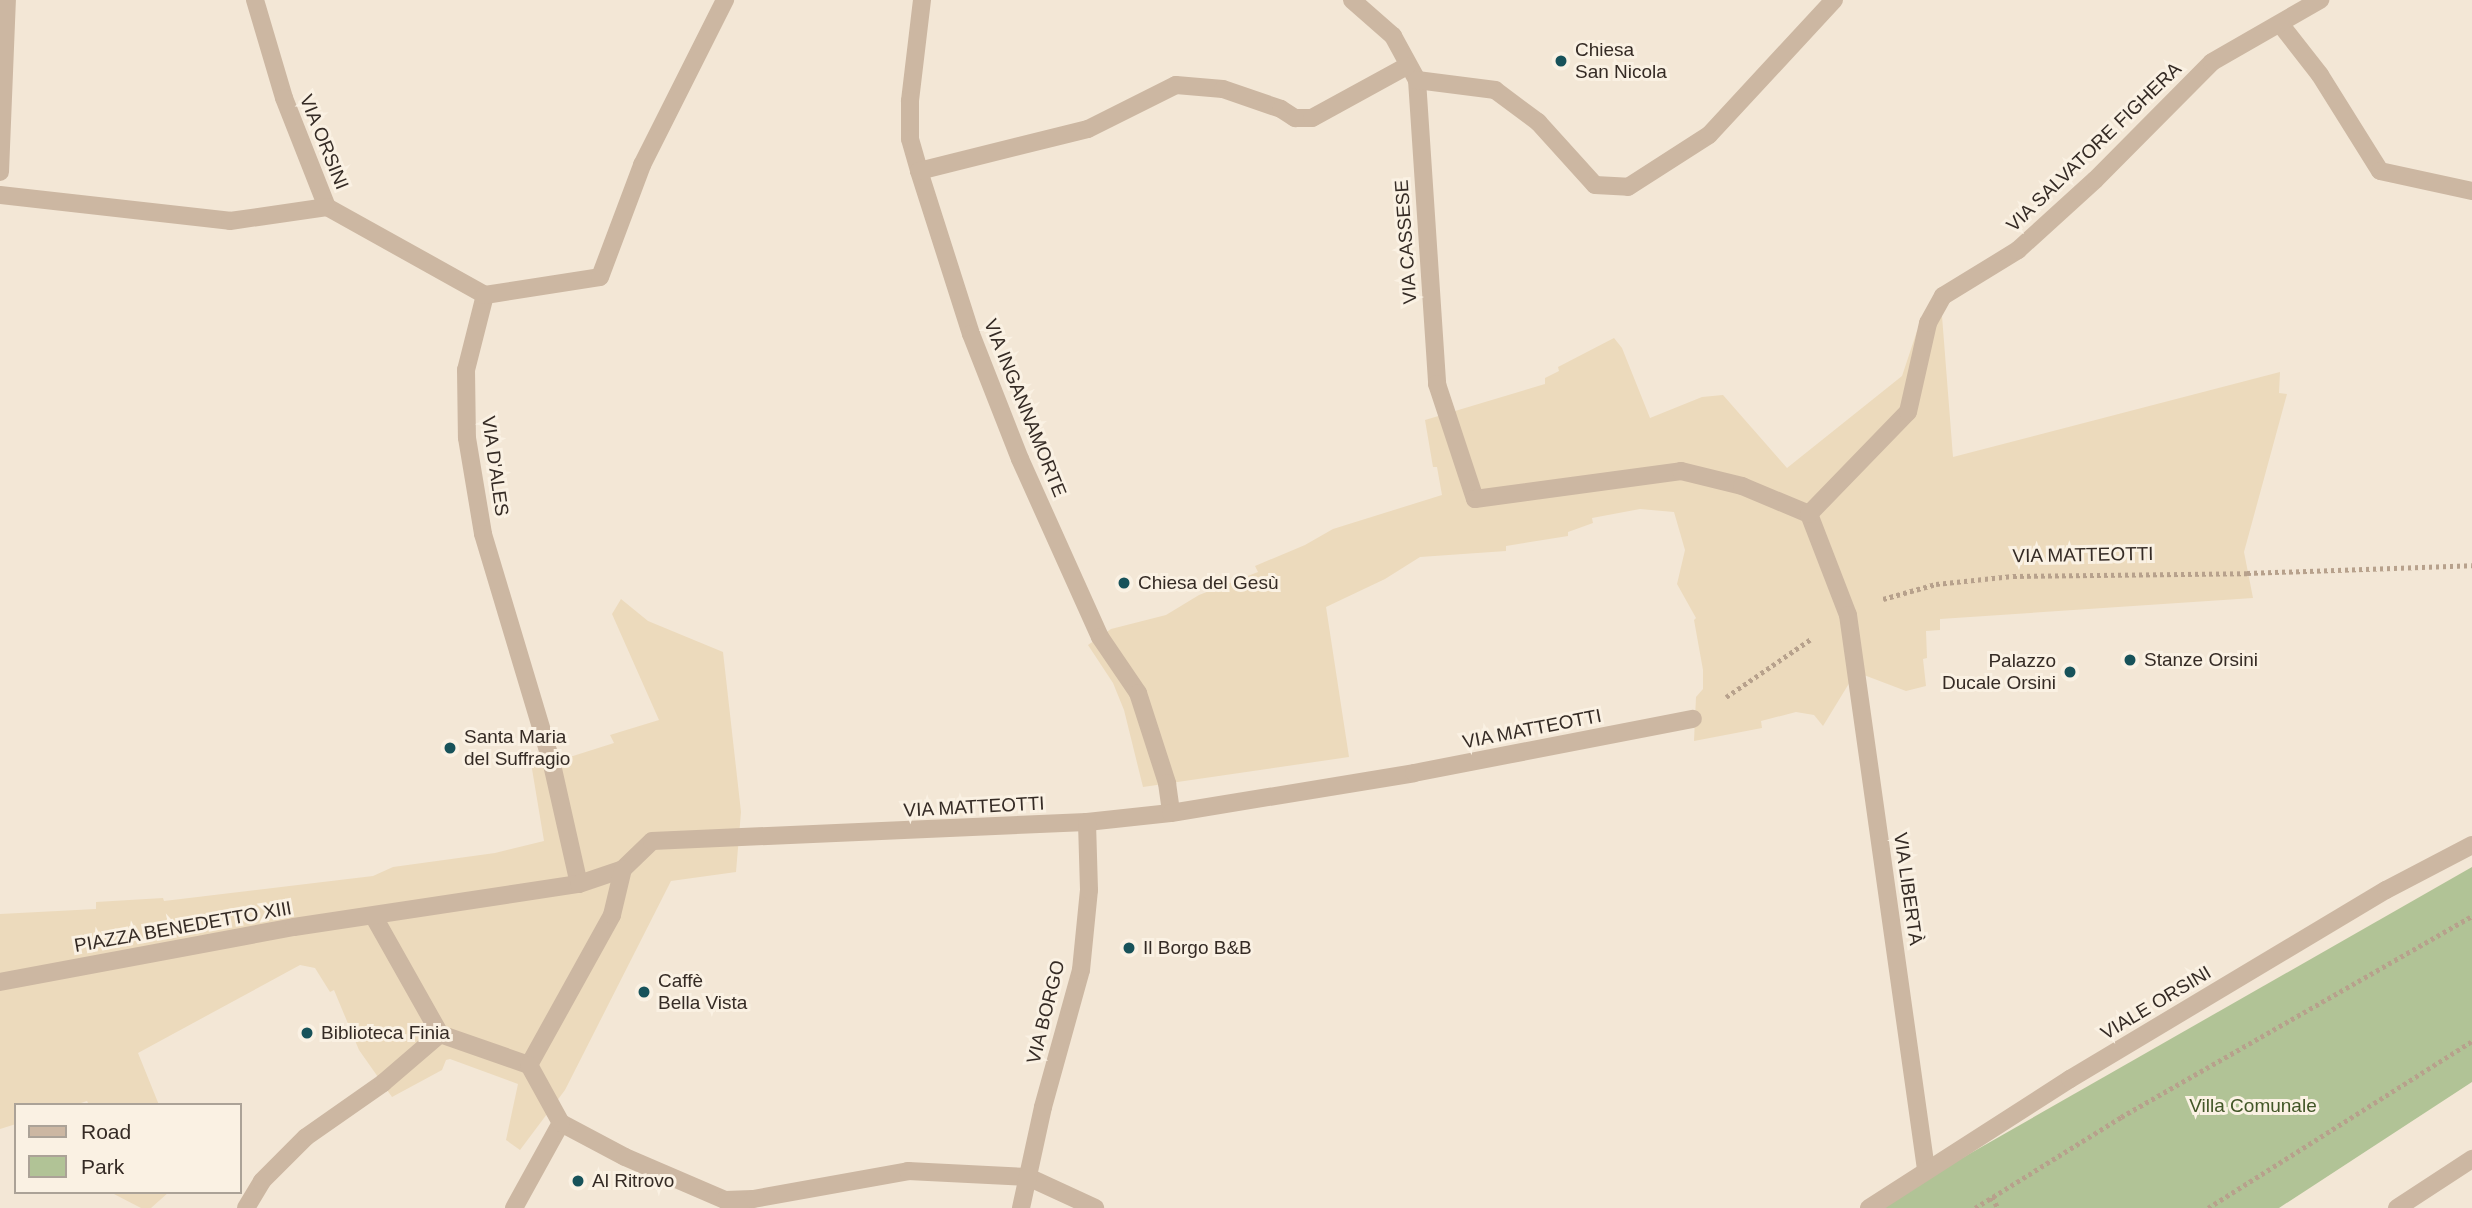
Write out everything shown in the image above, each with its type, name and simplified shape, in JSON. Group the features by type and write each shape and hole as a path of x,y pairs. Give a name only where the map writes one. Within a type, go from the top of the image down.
{"street":[{"path":"0,173 7,0"},
{"name":"VIA ORSINI","path":"255,0 284,98 327,207 485,295"},
{"path":"485,295 600,277 642,165 725,0"},
{"name":"VIA INGANNAMORTE","path":"922,0 910,101 910,139 919,171 971,334 1020,459 1100,638 1138,694 1167,783 1171,813"},
{"path":"919,171 1088,129 1176,85 1223,89 1281,109 1295,118 1311,118 1412,73 1495,90 1538,122 1595,185 1628,187 1709,135 1834,0"},
{"name":"VIA SALVATORE FIGHERA","path":"1809,514 1908,412 1928,323 1943,296 2018,250 2095,180 2213,62 2320,0"},
{"name":"VIA CASSESE","path":"1356,2 1393,36 1412,73 1437,384 1475,499 1681,471 1742,486 1809,514"},
{"path":"2281,25 2320,75 2380,171 2472,191"},
{"path":"0,195 230,221 327,207"},
{"name":"VIA D'ALES","path":"485,295 466,370 467,438 483,534 551,760 579,884"},
{"name":"VIA LIBERTÀ","path":"1809,514 1848,615 1926,1169"},
{"name":"VIA MATTEOTTI","path":"579,884 623,869 652,841 1087,822 1171,813 1414,773 1693,719"},
{"name":"VIA BORGO","path":"1021,1208 1043,1107 1080,970 1088,890 1087,822"},
{"name":"VIALE ORSINI","path":"1869,1208 2070,1079 2386,890 2472,845"},
{"path":"529,1065 612,915 623,869"},
{"name":"PIAZZA BENEDETTO XIII","path":"0,982 294,927 579,884"},
{"path":"374,917 440,1034 529,1065 561,1124 625,1157 725,1200 752,1199 908,1171 1028,1177 1095,1208"},
{"path":"246,1208 262,1181 306,1137 383,1083 440,1034"},
{"path":"514,1208 561,1124"},
{"path":"2398,1208 2472,1159"}],"path":[{"name":"VIA MATTEOTTI","path":"1693,719 1848,615 1888,597 1936,584 2013,576 2247,573 2472,565"},
{"path":"1975,1208 2120,1117 2472,916"},
{"path":"2208,1208 2472,1041"},
{"path":"1992,1197 1998,1208"}],"green space":[{"name":"Villa Comunale","path":"2472,867 2472,1082 2279,1208 1880,1208 1906,1190"}],"shaded area":[{"path":"1942,316 1953,457 2280,372 2279,393 2287,394 2244,552 2253,598 1940,619 1940,630 1926,631 1927,658 1923,659 1926,686 1906,691 1856,672 1823,726 1814,715 1796,712 1761,721 1762,728 1694,741 1696,697 1703,689 1703,670 1694,620 1696,618 1677,584 1685,550 1674,512 1640,509 1592,518 1593,523 1568,532 1568,536 1506,546 1506,551 1420,557 1385,579 1326,607 1349,757 1143,787 1124,710 1113,683 1088,645 1111,629 1166,615 1199,595 1258,572 1255,566 1305,545 1333,529 1442,495 1437,467 1433,467 1425,420 1545,384 1545,378 1559,371 1558,367 1614,338 1622,348 1650,418 1702,397 1723,395 1787,468 1902,376 1917,331"},
{"path":"621,599 648,621 723,652 741,812 736,872 671,881 565,1090 520,1150 506,1140 518,1084 450,1059 446,1060 442,1070 392,1097 359,1050 334,990 330,992 315,968 300,965 138,1053 158,1103 14,1103 14,1125 0,1129 0,914 96,909 96,902 163,898 164,901 373,876 393,867 495,853 544,841 531,763 573,756 614,743 610,735 659,720 612,614"},
{"path":"114,1194 167,1194 151,1208 141,1208"}],"place":[{"name":"Chiesa San Nicola","path":"1561,61"},
{"name":"Chiesa del Gesù","path":"1124,583"},
{"name":"Stanze Orsini","path":"2130,660"},
{"name":"Palazzo Ducale Orsini","path":"2070,672"},
{"name":"Santa Maria del Suffragio","path":"450,748"},
{"name":"Il Borgo B&B","path":"1129,948"},
{"name":"Caffè Bella Vista","path":"644,992"},
{"name":"Biblioteca Finia","path":"307,1033"},
{"name":"Al Ritrovo","path":"578,1181"}]}
